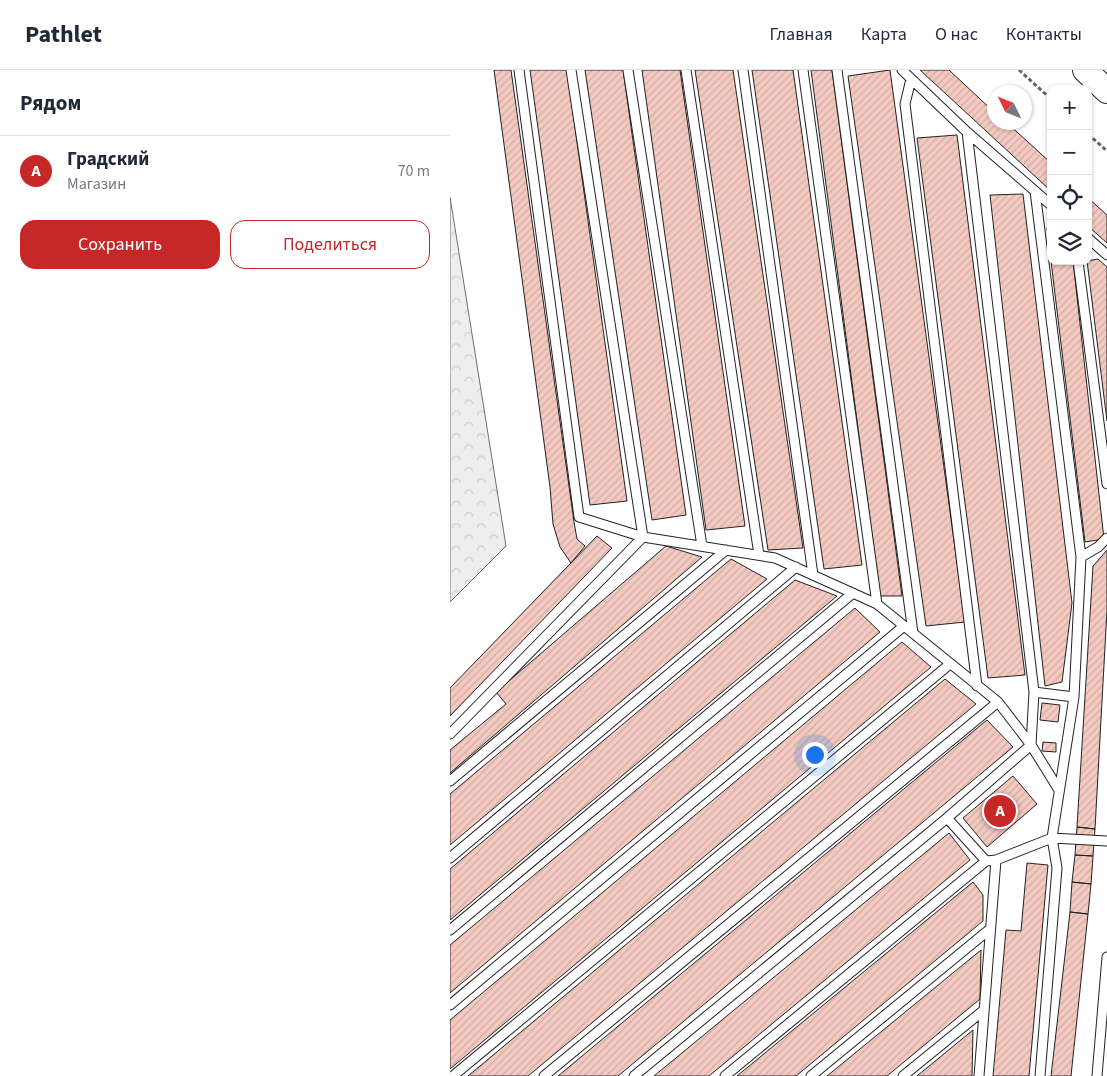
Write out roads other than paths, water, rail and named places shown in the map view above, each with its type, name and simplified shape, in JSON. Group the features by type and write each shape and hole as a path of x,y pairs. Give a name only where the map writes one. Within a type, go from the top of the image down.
{"main road":[{"path":"1085,70 1107,91"}],"lane":[{"path":"519,70 579,517 643,537 775,558 876,604 998,702 1031,745 1059,790"},
{"path":"571,70 643,537"},
{"path":"628,70 702,546"},
{"path":"686,70 759,555"},
{"path":"743,70 814,575"},
{"path":"803,70 876,604"},
{"path":"837,70 913,634"},
{"path":"902,70 967,132 1047,202"},
{"path":"911,79 905,104 977,686"},
{"path":"634,1076 947,818 1031,745 1034,692 967,132"},
{"path":"1035,192 1081,557 1074,697 1052,838 1057,868 1040,1076"},
{"path":"1092,242 1107,255"},
{"path":"1079,265 1107,484"},
{"path":"450,734 643,537"},
{"path":"1081,557 1098,547 1107,538"},
{"path":"450,781 726,550"},
{"path":"450,858 796,567"},
{"path":"450,930 853,594"},
{"path":"450,1005 904,626"},
{"path":"453,1076 950,664"},
{"path":"1034,692 1074,697"},
{"path":"544,1076 998,702"},
{"path":"947,818 986,861"},
{"path":"725,1076 986,861 996,860 1052,838 1107,841"},
{"path":"979,1076 996,860"},
{"path":"811,1076 990,930"},
{"path":"1097,1076 1103,1049 1107,957"},
{"path":"903,1076 984,1010"}],"place":[{"name":"Градский","path":"1000,811"}]}
